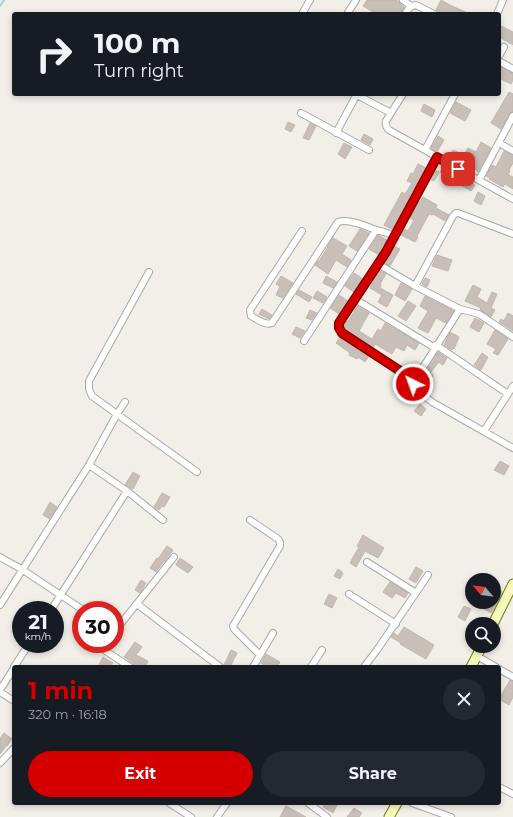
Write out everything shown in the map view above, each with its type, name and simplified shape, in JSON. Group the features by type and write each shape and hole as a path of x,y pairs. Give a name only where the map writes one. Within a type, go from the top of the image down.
{"main road":[{"path":"496,617 513,584"},
{"path":"472,665 478,653"},
{"path":"389,817 396,805"}],"street":[{"path":"303,12 310,0"},
{"path":"348,12 356,0"},
{"path":"403,0 412,6 416,5 430,12"},
{"path":"498,12 504,0"},
{"path":"406,12 412,6"},
{"path":"501,52 504,47"},
{"path":"501,62 513,69"},
{"path":"336,133 355,96"},
{"path":"360,96 391,114"},
{"path":"402,96 386,121 389,130 513,199"},
{"path":"425,150 454,96"},
{"path":"301,113 369,150"},
{"path":"479,180 513,116"},
{"path":"499,144 513,151"},
{"path":"414,380 342,333 339,328 339,323 395,236 437,157"},
{"path":"415,286 455,214 458,213 513,234"},
{"path":"302,232 250,310 251,316 266,324 272,323 338,222 343,221 360,224 395,236"},
{"path":"304,342 376,230"},
{"path":"378,264 415,286 460,309 479,314 513,337"},
{"path":"149,272 89,381 89,389 92,396 196,472"},
{"path":"355,299 436,347 508,394"},
{"path":"460,309 414,380 413,384 415,388 432,402 513,448"},
{"path":"484,431 513,386"},
{"path":"0,605 89,466 124,402"},
{"path":"89,466 164,520"},
{"path":"56,601 127,492"},
{"path":"250,520 278,538 280,542 280,546 233,626 234,629 260,655"},
{"path":"0,557 23,570 72,603"},
{"path":"124,620 174,557"},
{"path":"367,562 416,593"},
{"path":"366,665 378,650 428,575"},
{"path":"349,594 396,624"},
{"path":"137,604 217,665"},
{"path":"254,665 273,633"},
{"path":"312,665 322,650"},
{"path":"15,665 23,653"},
{"path":"109,653 127,665"},
{"path":"477,656 493,665"},
{"path":"501,669 513,677"},
{"path":"12,670 0,691 12,700"},
{"path":"0,763 12,750"},
{"path":"501,787 513,794"},
{"path":"175,805 191,817"},
{"path":"217,817 226,805"},
{"path":"311,805 327,817"},
{"path":"418,805 451,817"}],"building":[{"path":"367,0 397,0 404,7 402,12 374,12 363,6"},
{"path":"441,0 466,12 439,12 436,10"},
{"path":"501,26 513,32 513,45 501,38"},
{"path":"501,67 513,73 513,80 511,84 501,79"},
{"path":"509,92 513,94 513,112 509,114 501,129 491,123"},
{"path":"456,102 471,110 465,121 450,113"},
{"path":"424,104 435,110 432,117 421,111"},
{"path":"288,122 295,125 291,132 285,129"},
{"path":"310,123 316,126 309,140 303,138"},
{"path":"364,134 373,139 370,145 361,140"},
{"path":"438,136 444,140 437,152 431,148"},
{"path":"481,142 491,148 478,172 475,169 474,171 449,158 453,150 464,155 468,148 476,152"},
{"path":"344,143 352,147 345,159 338,154"},
{"path":"504,151 513,156 513,163 508,175 513,177 513,189 505,184 503,187 486,176 492,165 496,167"},
{"path":"418,164 426,168 416,187 409,196 411,197 393,230 384,225 402,192 405,194 412,183 407,181 411,173 413,174"},
{"path":"444,166 475,185 471,191 440,172"},
{"path":"435,170 439,172 434,181 430,179"},
{"path":"478,192 485,196 481,205 474,201"},
{"path":"423,197 437,205 436,208 449,215 445,221 433,214 429,214 415,242 401,235 404,229 408,231 414,220 410,218 419,201 420,202"},
{"path":"360,229 369,233 357,251 349,246"},
{"path":"378,235 387,240 379,255 369,249"},
{"path":"333,238 347,246 342,254 351,260 347,267 336,260 328,274 315,265"},
{"path":"394,246 400,249 390,266 384,263"},
{"path":"437,255 452,260 448,271 432,266"},
{"path":"379,270 386,274 380,284 380,288 393,295 387,307 378,302 382,295 370,288"},
{"path":"354,273 363,279 354,292 345,286"},
{"path":"281,276 293,283 283,298 276,295 280,286 276,284"},
{"path":"326,276 337,282 333,288 323,283"},
{"path":"425,278 430,280 427,287 422,284"},
{"path":"401,283 412,289 405,301 395,295"},
{"path":"473,285 481,289 477,297 487,303 492,292 497,294 491,308 495,310 491,317 480,310 481,308 465,301"},
{"path":"299,290 312,297 309,302 296,294"},
{"path":"317,291 327,297 323,303 313,298"},
{"path":"339,295 348,301 339,314 330,308"},
{"path":"425,296 454,311 446,323 436,318 428,333 418,328 428,311 420,306"},
{"path":"408,301 416,306 406,321 398,316"},
{"path":"357,306 369,313 359,331 372,339 378,329 381,331 385,323 419,343 415,350 407,345 404,351 396,347 392,354 375,344 373,348 345,330 344,324 346,321 348,322"},
{"path":"262,309 272,315 269,319 259,314"},
{"path":"310,310 317,313 312,320 306,318"},
{"path":"508,313 513,316 513,331 499,322 501,319 504,321"},
{"path":"475,318 484,323 479,332 470,327"},
{"path":"296,327 305,331 300,338 292,334"},
{"path":"495,330 508,339 498,355 493,353 496,349 487,344"},
{"path":"450,332 459,337 454,349 453,348 452,350 444,345"},
{"path":"340,337 369,356 365,362 358,357 357,359 349,355 350,353 336,343"},
{"path":"438,352 447,358 443,365 439,362 430,373 433,375 427,386 420,382"},
{"path":"482,353 488,357 481,370 474,365"},
{"path":"420,404 426,409 421,416 414,411"},
{"path":"500,461 509,466 504,475 494,470"},
{"path":"133,472 140,476 133,489 125,485"},
{"path":"162,493 170,497 164,507 162,506 159,510 154,507"},
{"path":"50,502 57,507 50,519 43,515"},
{"path":"363,535 384,548 378,558 365,551 356,567 350,563 359,547 357,546"},
{"path":"167,546 173,550 156,572 150,568"},
{"path":"180,558 193,567 188,573 176,565"},
{"path":"416,567 423,571 416,583 409,579"},
{"path":"338,569 343,573 340,579 334,576"},
{"path":"141,580 146,583 140,593 135,590"},
{"path":"390,582 408,593 405,598 396,593 392,598 383,592"},
{"path":"329,594 337,598 332,608 324,604"},
{"path":"464,606 465,609 471,609 467,617 465,617 465,621 458,617"},
{"path":"484,609 493,609 491,613"},
{"path":"404,627 434,645 426,659 391,637 394,633 398,636"},
{"path":"135,642 142,647 136,655 148,661 146,665 134,665 133,663 124,657"},
{"path":"231,650 237,653 231,665 224,665"},
{"path":"266,654 280,662 278,665 264,665 261,663"},
{"path":"103,657 113,663 112,665 99,665"},
{"path":"510,680 513,681 513,697 509,705 501,700 501,696"},
{"path":"4,733 12,739 0,754 0,738"},
{"path":"324,805 337,805 333,813 323,807"},
{"path":"286,806 306,817 280,817"},
{"path":"354,808 362,813 359,817 347,817"}],"waterway":[{"path":"0,6 4,0"}],"route":[{"path":"413,384 414,380 342,333 339,328 339,323 386,252 437,157 458,169"}]}
